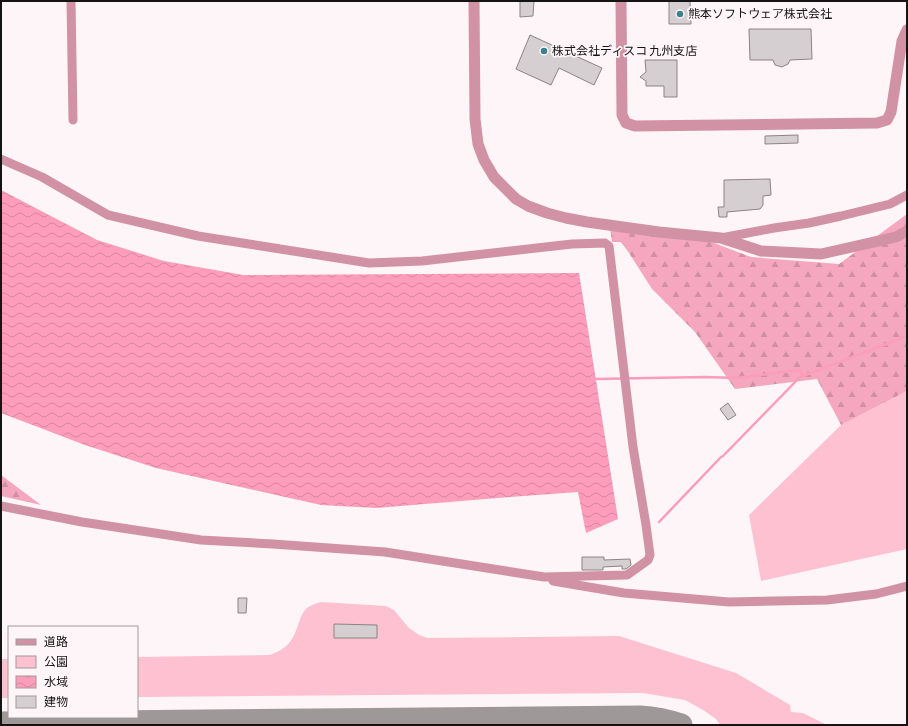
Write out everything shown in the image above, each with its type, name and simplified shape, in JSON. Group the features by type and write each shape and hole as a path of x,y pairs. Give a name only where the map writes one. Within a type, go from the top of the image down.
{"street":[{"path":"70,1 73,120"},
{"path":"474,1 475,120 478,144 484,160 494,177 516,199 528,206 547,213 587,222 659,232 721,238 761,251 822,254 896,237 907,231"},
{"path":"621,1 622,115 626,123 635,126 877,123 887,120 891,112 902,41 907,30"},
{"path":"1,159 42,177 108,215 198,236 369,263 422,261 572,244 605,243 609,246 633,447 650,555 648,560 628,575 544,577 385,552 201,540 82,522 1,506"},
{"path":"721,238 810,223 890,204 907,195"},
{"path":"385,552 624,593 729,602 827,600 876,594 907,586"}],"green space":[{"path":"907,214 907,391 841,425 817,379 735,389 695,332 652,289 621,242 612,242 610,227 709,241 751,257 839,264"},
{"path":"907,391 907,549 761,581 749,515 841,425"},
{"path":"1,475 41,505 1,496"},
{"path":"321,602 386,606 394,610 409,628 419,635 428,638 619,636 736,673 790,705 791,712 803,713 827,725 720,725 716,719 685,700 643,693 138,697 138,657 269,655 284,648 288,644 294,636 305,610 310,606"},
{"path":"1,659 8,659 8,698 1,698"}],"water":[{"path":"1,190 97,240 164,261 243,275 579,273 618,519 586,533 578,492 376,508 321,505 156,468 85,445 1,413"}],"building":[{"path":"520,1 534,1 533,16 520,17"},
{"name":"熊本ソフトウェア株式会社","path":"669,1 690,1 691,24 669,24"},
{"path":"749,29 811,29 812,59 790,60 788,64 782,67 775,65 773,60 750,60"},
{"name":"株式会社ディスコ 九州支店","path":"530,35 602,68 594,85 559,68 551,85 516,69"},
{"path":"645,60 677,60 677,97 664,97 664,86 646,86 646,81 640,77 646,72"},
{"path":"798,135 798,143 765,144 765,136"},
{"path":"770,179 771,195 763,196 763,205 760,209 727,212 727,217 719,217 718,207 724,207 724,180"},
{"path":"728,403 736,415 728,420 720,409"},
{"path":"582,557 604,557 604,560 630,559 631,565 626,569 622,569 622,566 603,567 603,570 582,570"},
{"path":"238,598 247,598 246,613 238,613"},
{"path":"334,624 377,625 377,638 334,638"}],"waterway":[{"path":"659,522 802,375 803,376 907,336"},
{"path":"594,379 705,377 737,378 800,370 803,376"}],"taxiway":[{"path":"1,723 640,717 681,725"}],"place":[{"name":"熊本ソフトウェア株式会社","path":"680,14"},
{"name":"株式会社ディスコ 九州支店","path":"544,51"}]}
